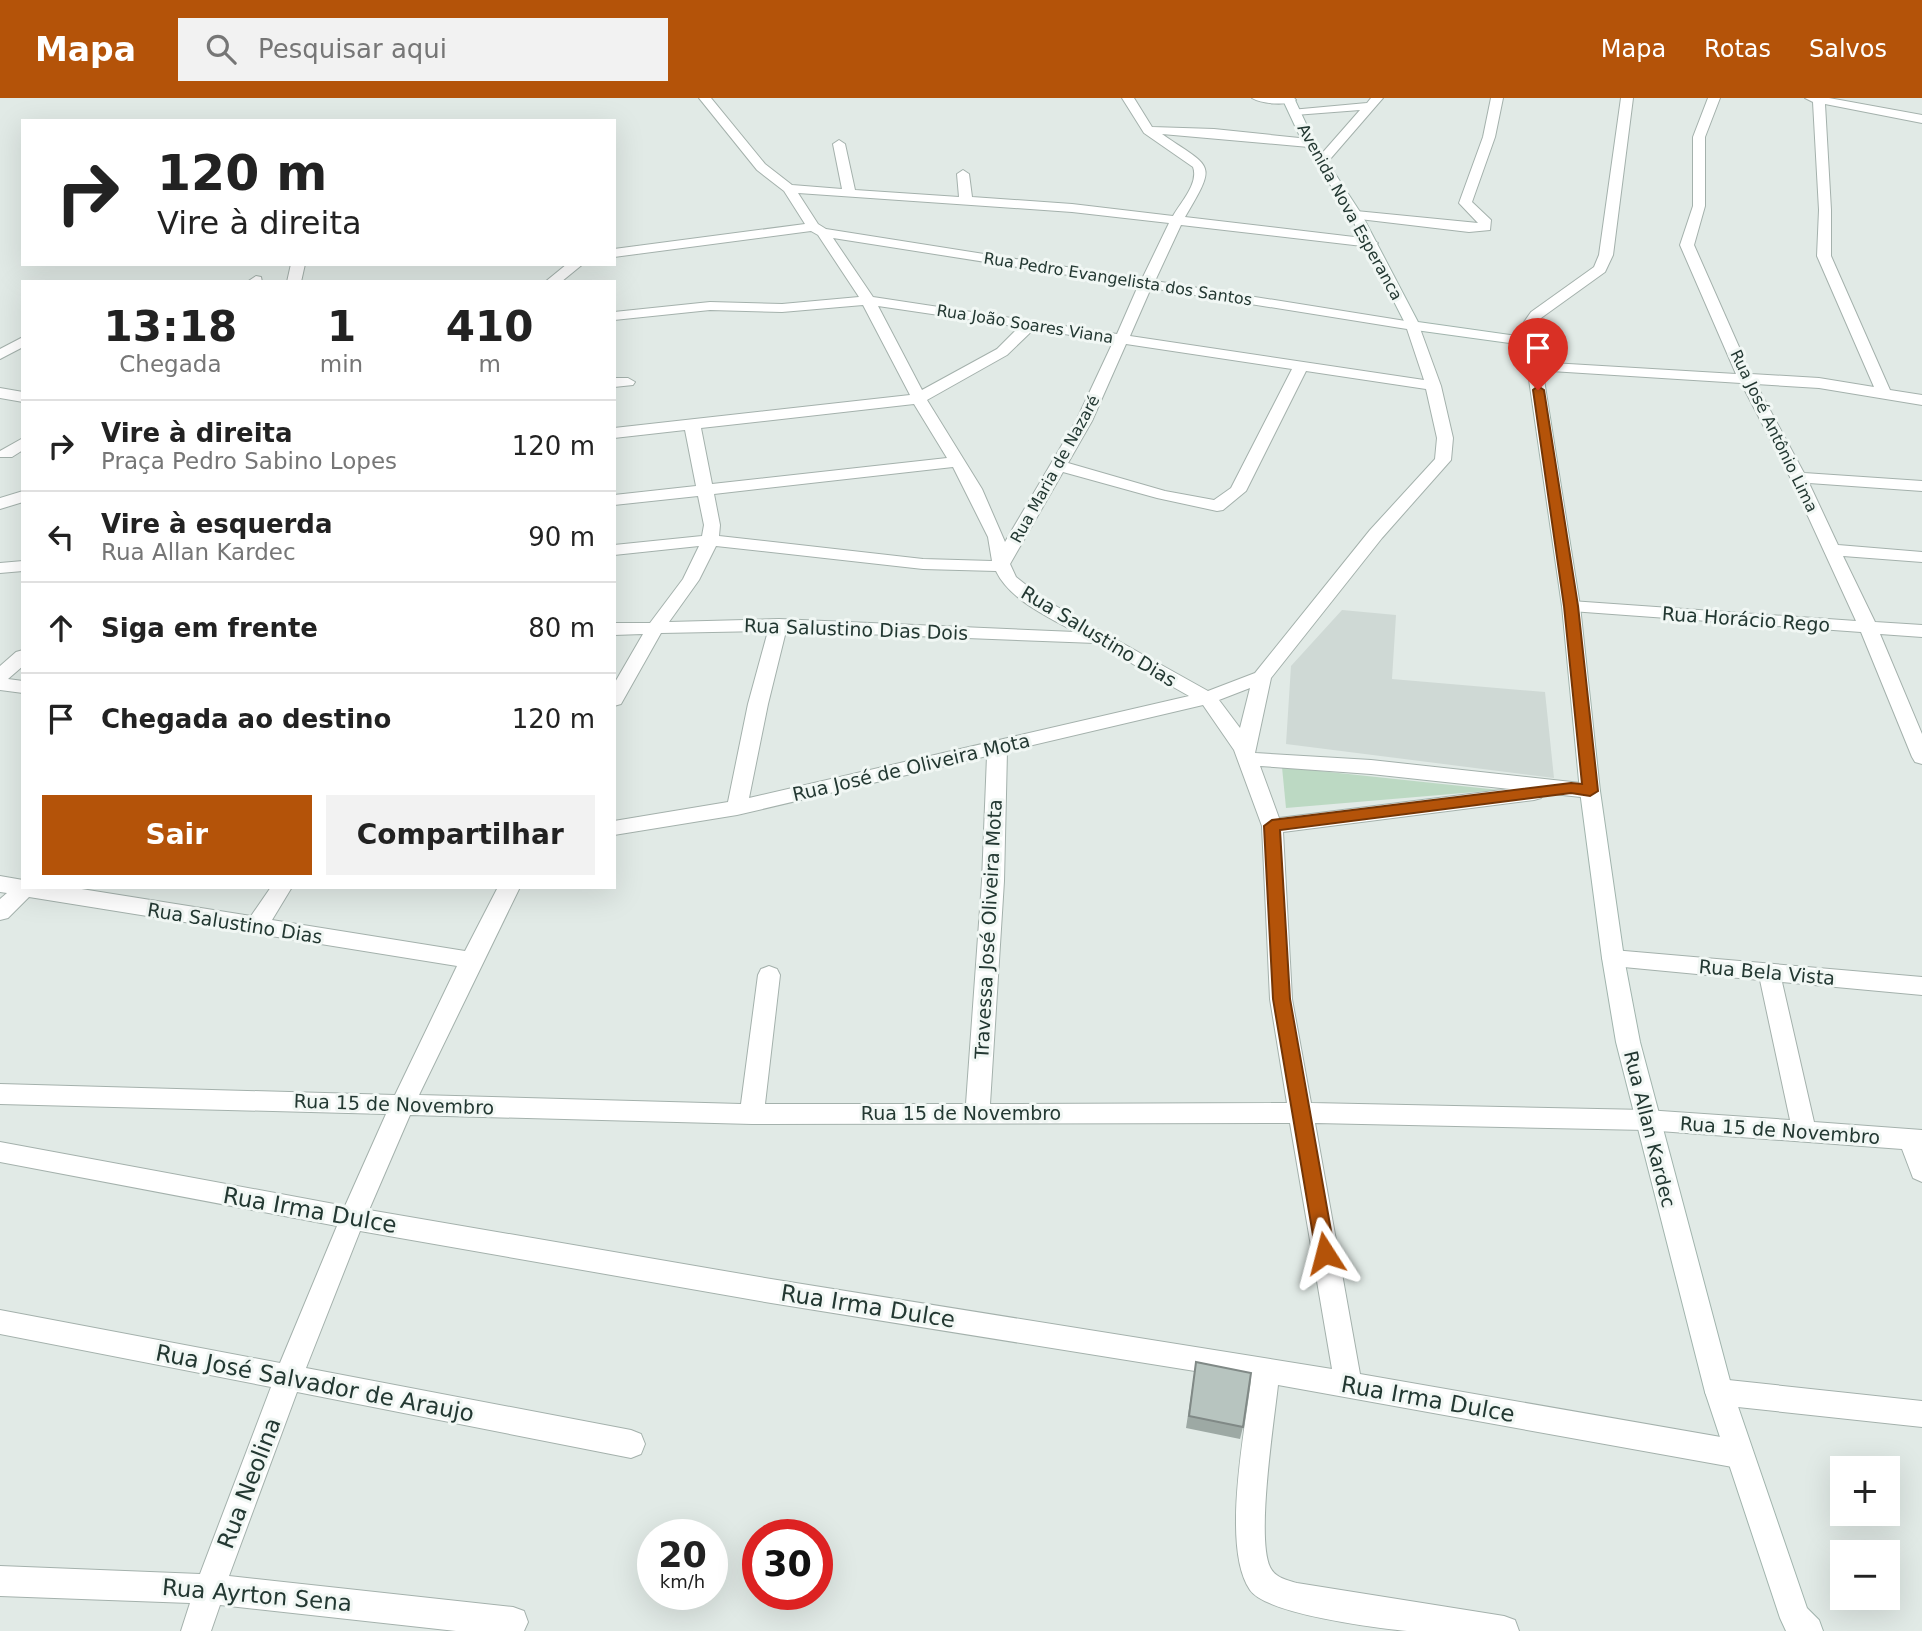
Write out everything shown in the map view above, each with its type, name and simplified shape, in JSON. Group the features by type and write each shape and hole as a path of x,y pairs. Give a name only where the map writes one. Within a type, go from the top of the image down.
{"street":[{"path":"705,98 761,167 789,189 868,300 919,399 958,462 988,518 996,537 1001,564"},
{"path":"1128,98 1148,130 1214,133 1309,143"},
{"path":"1258,98 1291,103 1374,102"},
{"path":"1356,215 1469,228 1485,226 1485,220 1466,205 1489,137 1497,98"},
{"path":"1571,606 1531,342 1531,323 1536,315 1600,269 1606,255 1627,98"},
{"name":"Rua José Antônio Lima","path":"1714,98 1699,137 1699,206 1687,245 1746,379 1798,477 1868,627 1922,757"},
{"path":"1883,392 1824,256 1823,169 1815,99 1922,119"},
{"path":"1321,162 1374,102"},
{"name":"Avenida Nova Esperanca","path":"1262,677 1376,534 1443,460 1445,438 1433,386 1413,326 1356,215 1309,143 1291,103"},
{"name":"Rua Maria de Nazaré","path":"711,540 923,564 990,567 1001,564 1084,421 1147,282 1190,197 1196,191 1201,172 1188,156 1148,130"},
{"path":"839,144 849,191"},
{"path":"963,174 966,199"},
{"path":"789,189 966,199 1179,219 1371,243"},
{"name":"Rua Pedro Evangelista dos Santos","path":"616,253 818,229 1413,326 1531,342"},
{"path":"555,280 573,266"},
{"name":"Rua João Soares Viana","path":"616,316 710,306 782,308 868,300 1433,386"},
{"path":"616,433 919,399 1002,352 1030,325"},
{"path":"0,355 21,342"},
{"path":"1060,466 1202,505 1217,506 1238,491 1301,366"},
{"path":"1535,366 1819,383 1922,400"},
{"path":"0,393 21,397"},
{"path":"616,697 655,629 687,585 711,540 712,525 692,424"},
{"path":"6,454 21,444"},
{"path":"616,500 958,462"},
{"path":"1798,477 1922,486"},
{"path":"0,485 21,492"},
{"path":"0,504 21,494"},
{"path":"616,550 711,540"},
{"path":"1832,550 1922,557"},
{"name":"Rua Salustino Dias","path":"1001,564 1009,580 1019,590 1098,638 1207,698"},
{"path":"0,568 21,566"},
{"name":"Rua Horácio Rego","path":"1571,606 1922,631"},
{"name":"Rua Allan Kardec","path":"1571,606 1581,789 1628,1042 1646,1120 1738,1454 1796,1618 1808,1631"},
{"path":"737,808 758,704 779,625"},
{"name":"Rua Salustino Dias Dois","path":"616,629 779,625 1098,638"},
{"path":"0,676 21,658"},
{"path":"1246,754 1262,677"},
{"name":"Rua José de Oliveira Mota","path":"616,828 737,808 1207,698 1262,677"},
{"path":"0,684 21,687"},
{"path":"1207,698 1228,724 1246,754 1272,826 1281,999 1348,1385"},
{"name":"Travessa José Oliveira Mota","path":"977,1112 993,881 997,746"},
{"path":"1246,754 1581,789"},
{"path":"1272,826 1581,789"},
{"name":"Rua Salustino Dias","path":"0,884 21,887"},
{"path":"0,912 24,889"},
{"name":"Rua Salustino Dias","path":"31,889 471,960"},
{"path":"256,926 281,889"},
{"name":"Rua Neolina","path":"196,1631 209,1589 288,1378 352,1218 402,1105 508,889"},
{"name":"Rua Bela Vista","path":"1613,958 1922,986"},
{"path":"1769,972 1804,1132"},
{"path":"752,1114 769,975"},
{"name":"Rua 15 de Novembro","path":"0,1094 752,1114 1301,1113 1646,1120 1916,1140"},
{"path":"1916,1140 1922,1171"},
{"name":"Rua Irma Dulce","path":"0,1152 352,1218 771,1291 1266,1370 1738,1454"},
{"name":"Rua José Salvador de Araujo","path":"0,1322 631,1444"},
{"path":"1266,1370 1251,1533 1259,1578 1271,1590 1297,1598 1504,1631"},
{"path":"1719,1392 1922,1414"},
{"name":"Rua Ayrton Sena","path":"0,1581 209,1589 513,1622"}],"shaded area":[{"path":"1342,610 1396,615 1392,679 1545,692 1554,778 1286,744 1291,666"}],"green space":[{"path":"1282,767 1499,790 1286,808"}],"building":[{"path":"1196,1362 1251,1373 1243,1427 1189,1416"}],"route":[{"path":"1325,1253 1281,999 1276,861 1272,826 1571,788 1590,791 1571,606 1538,390"}]}
